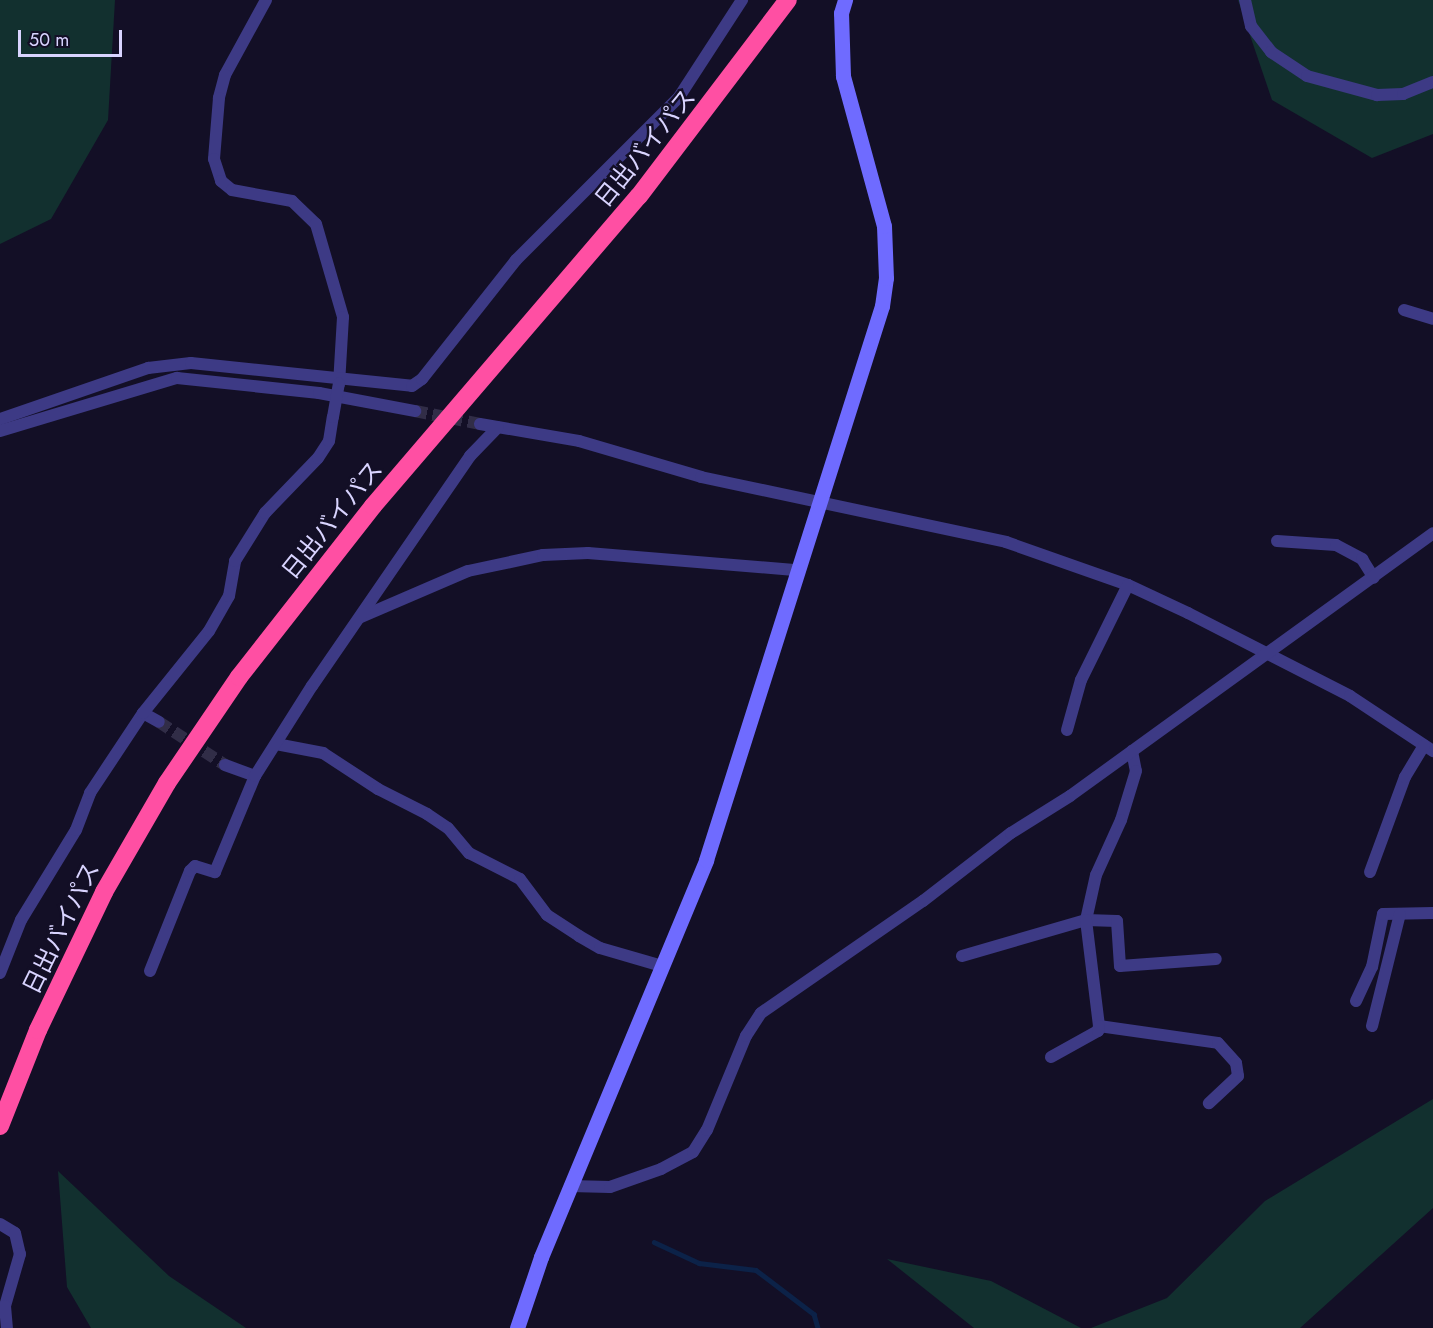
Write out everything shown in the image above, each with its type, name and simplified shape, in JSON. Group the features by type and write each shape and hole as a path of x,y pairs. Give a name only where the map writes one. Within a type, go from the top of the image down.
{"highway":[{"name":"日出バイパス","path":"0,1126 38,1030 104,892 167,783 239,677 373,506 646,187 788,0"}],"street":[{"path":"0,973 21,920 76,830 90,793 143,713 209,631 228,596 235,561 265,513 318,458 329,441 340,380 343,316 316,224 292,201 232,190 221,181 214,159 219,98 225,75 266,0"},
{"path":"0,419 148,368 191,363 412,386 422,379 516,261 679,98 742,0"},
{"path":"517,1328 570,1186 706,860 797,570 823,500 882,306 886,278 884,226 843,76 841,14 845,0"},
{"path":"1245,0 1251,26 1271,52 1307,76 1377,95 1403,94 1433,82"},
{"path":"1404,310 1433,319"},
{"path":"0,431 177,378 319,393 415,411"},
{"path":"480,424 579,441 701,477 823,500 1006,542 1128,585 1268,653 1366,706 1429,748 1405,777 1370,872"},
{"path":"150,971 190,871 195,866 215,872 255,776 358,618 470,456 498,428"},
{"path":"570,1186 610,1187 661,1169 693,1152 707,1130 746,1036 761,1013 1132,751 1374,578 1433,533"},
{"path":"1277,541 1336,545 1362,559 1374,578"},
{"path":"358,618 468,571 543,555 588,553 797,570"},
{"path":"1067,730 1081,680 1128,585"},
{"path":"143,713 159,722"},
{"path":"276,744 323,753 378,789 428,814 448,828 469,853 520,879 547,915 579,936 600,948 662,966"},
{"path":"1052,1057 1098,1031 1086,920 1096,875 1121,820 1136,771 1132,751"},
{"path":"225,765 255,776"},
{"path":"1356,1001 1372,967 1383,914 1433,913"},
{"path":"1372,1026 1400,914"},
{"path":"962,956 1086,920 1117,921 1120,966 1216,959"},
{"path":"1099,1026 1218,1043 1236,1063 1238,1076 1209,1103"},
{"path":"0,1224 15,1233 20,1254 5,1306 7,1328"}],"green space":[{"path":"0,0 115,0 108,120 51,219 0,244"},
{"path":"1238,0 1433,0 1433,134 1372,158 1272,100"},
{"path":"1433,1099 1433,1208 1300,1328 1091,1328 1167,1298 1265,1201"},
{"path":"58,1171 169,1276 246,1328 91,1328 67,1287"},
{"path":"887,1259 991,1281 1081,1328 974,1328"}],"waterway":[{"path":"654,1242 699,1263 756,1270 814,1314 818,1328"}],"tunnel":[{"path":"415,411 480,424"},
{"path":"159,722 225,765"}]}
